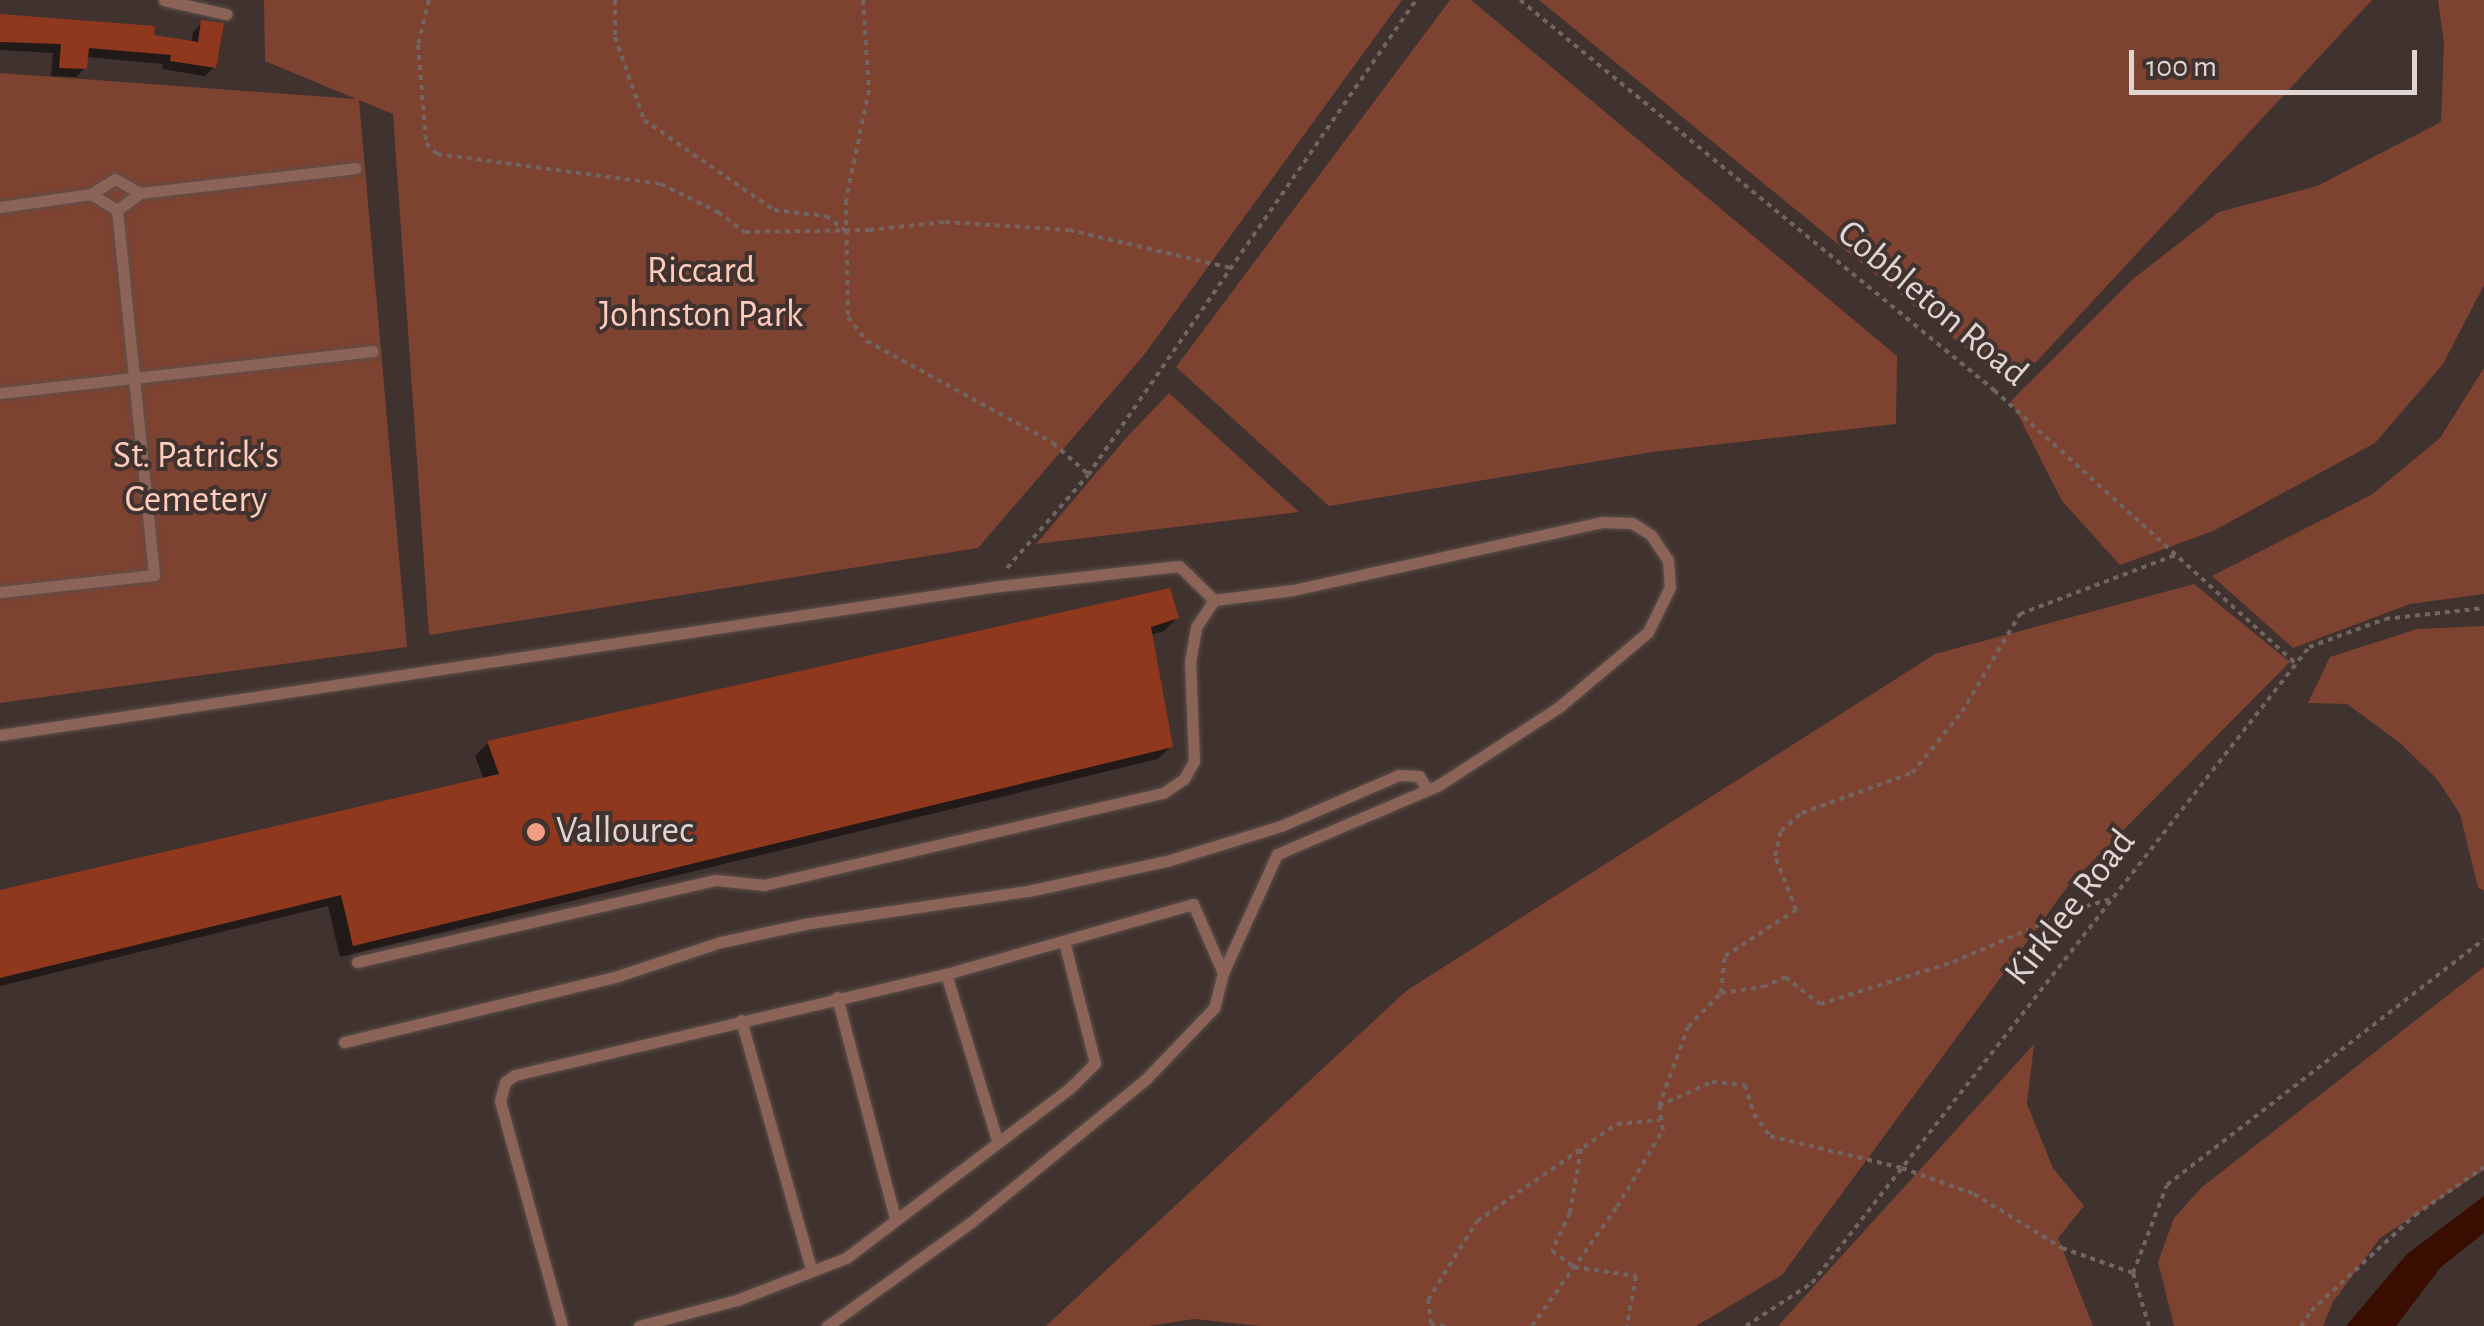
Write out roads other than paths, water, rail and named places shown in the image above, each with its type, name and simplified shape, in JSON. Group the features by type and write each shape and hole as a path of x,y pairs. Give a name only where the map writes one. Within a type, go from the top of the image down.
{"lane":[{"path":"164,0 226,14"},
{"path":"117,210 140,192 356,168"},
{"path":"0,207 91,194 115,179 140,192"},
{"path":"91,194 117,210"},
{"path":"0,592 154,575 117,210"},
{"path":"0,393 373,351"},
{"path":"827,1326 970,1223 1146,1078 1214,1008 1223,973 1277,854 1427,790 1559,707 1648,632 1670,587 1668,560 1652,535 1632,523 1601,522 1293,590 1214,600"},
{"path":"0,735 991,587 1179,566 1214,600"},
{"path":"357,962 716,880 764,885 1163,793 1184,779 1194,761 1190,662 1196,628 1214,600"},
{"path":"344,1042 618,976 721,942 804,924 1043,888 1167,861 1281,826 1398,774 1419,776 1427,790"},
{"path":"562,1326 500,1101 506,1082 515,1075 946,974 1193,904 1223,973"},
{"path":"639,1326 738,1300 859,1250 1096,1063 1064,941"},
{"path":"946,974 997,1140"},
{"path":"836,997 895,1218"},
{"path":"741,1020 811,1269"}],"place":[{"name":"Vallourec","path":"536,832"}],"park label":[{"name":"Riccard Johnston Park","path":"701,294"},
{"name":"St. Patrick's Cemetery","path":"196,479"}]}
